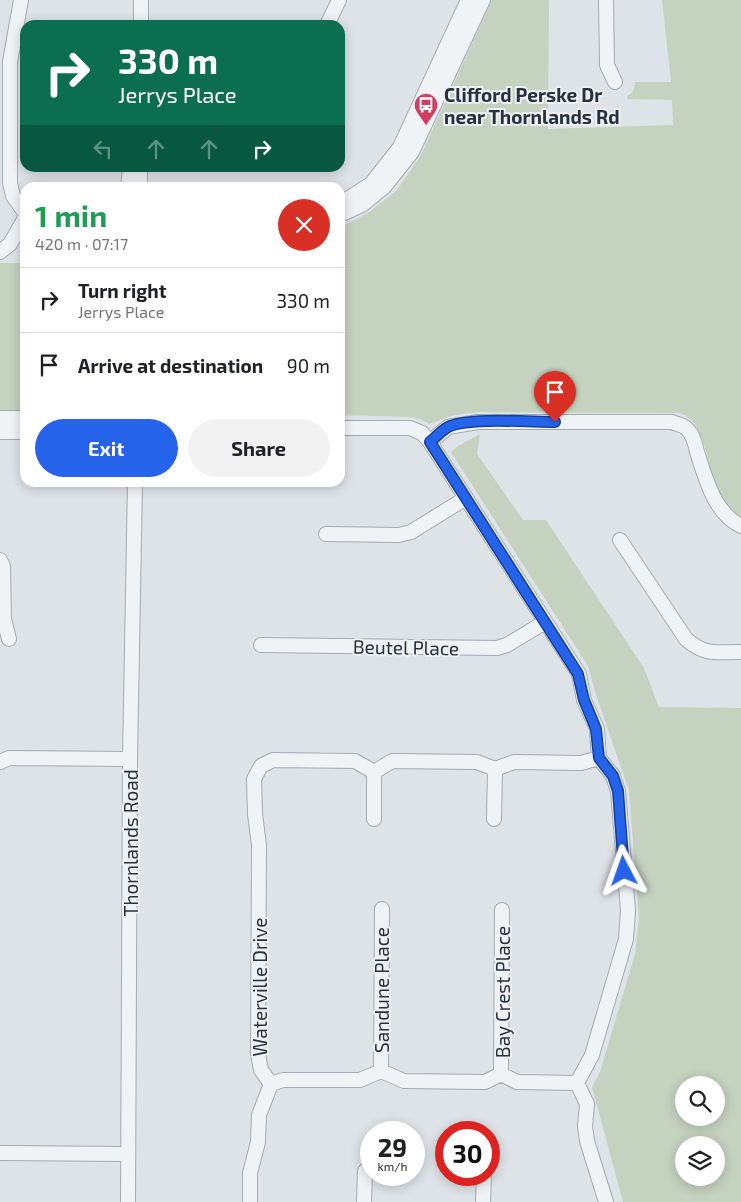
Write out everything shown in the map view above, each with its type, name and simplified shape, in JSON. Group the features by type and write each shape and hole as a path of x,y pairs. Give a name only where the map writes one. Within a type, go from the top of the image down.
{"street":[{"path":"20,205 14,196 10,183 10,62 21,0"},
{"path":"133,0 133,20"},
{"path":"141,0 141,20"},
{"path":"329,20 339,0"},
{"path":"345,200 370,184 400,147 468,0"},
{"path":"345,213 362,205 385,186 412,152 482,0"},
{"path":"606,0 607,65 615,82"},
{"path":"0,252 10,244 20,224"},
{"path":"0,418 20,418"},
{"path":"430,442 448,427 478,422 672,422 685,426 692,436 707,481 722,513 730,521 741,526"},
{"path":"345,428 410,428 422,434 430,442 578,674 584,700 596,729 599,758 613,776 618,791 628,910 626,939 592,1055 578,1083 586,1104 585,1126 587,1141 606,1202"},
{"path":"0,432 20,432"},
{"name":"Thornlands Road","path":"128,1202 130,759 134,487"},
{"path":"326,534 400,535 411,532 466,498"},
{"path":"620,540 686,639 695,647 705,652 741,652"},
{"path":"0,560 3,566 4,619 9,639"},
{"name":"Beutel Place","path":"261,645 497,648 507,645 545,622"},
{"path":"0,762 9,758 130,759"},
{"path":"374,819 374,772 392,761 477,762 495,769 514,762 581,763 599,758"},
{"name":"Waterville Drive","path":"250,1202 250,1173 258,1142 258,1115 271,1084 261,1070 258,1054 259,845 255,814 254,779 256,762 274,760 355,761 374,772"},
{"path":"494,819 495,769"},
{"name":"Sandune Place","path":"381,1070 382,909"},
{"name":"Bay Crest Place","path":"501,1074 502,910"},
{"path":"271,1084 283,1080 360,1080 381,1070 404,1081 485,1082 501,1074 517,1082 578,1083"},
{"path":"0,1154 128,1154"},
{"path":"364,1202 365,1186"},
{"path":"483,1202 484,1186"}],"green space":[{"path":"492,0 549,0 548,129 673,125 672,100 627,99 627,96 631,94 635,86 635,82 671,82 662,0 741,0 741,518 729,510 720,498 699,432 691,420 679,413 479,412 454,415 429,424 420,419 409,417 345,415 345,224 368,213 396,191 420,157"},
{"path":"0,263 20,263 20,411 0,411"},
{"path":"480,434 477,454 523,520 546,520 644,668 659,707 741,708 741,1202 623,1202 592,1087 600,1072 635,954 639,919 629,790 596,695 588,666 451,452"}],"place":[{"name":"Clifford Perske Dr near Thornlands Rd","path":"426,126"}],"route":[{"path":"555,422 478,422 461,424 448,427 430,442 578,674 584,700 596,729 599,758 613,776 618,791 624,871"}]}
